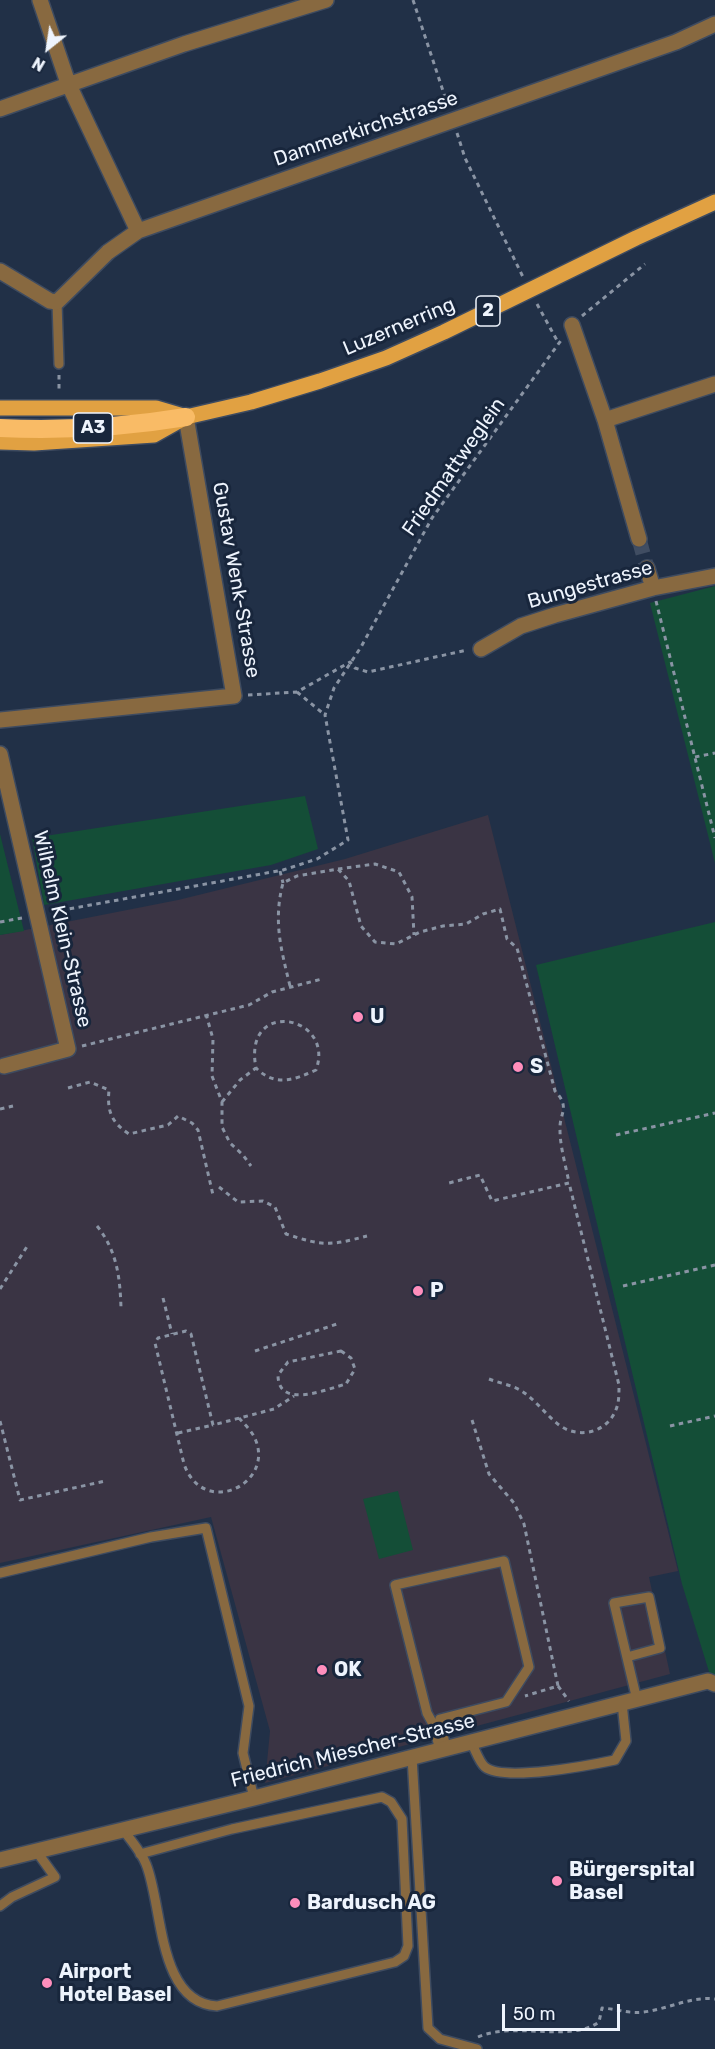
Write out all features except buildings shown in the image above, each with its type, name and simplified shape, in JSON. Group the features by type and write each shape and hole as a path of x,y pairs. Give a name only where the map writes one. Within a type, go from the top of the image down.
{"highway":[{"name":"A3","path":"0,420 186,417"},
{"name":"A3","path":"0,428 80,429 143,424 186,417"}],"main road":[{"name":"Luzernerring","path":"0,442 34,443 154,435 186,417 251,402 386,358 529,291 636,237 715,202"},
{"name":"Luzernerring","path":"0,408 156,408 186,417"}],"street":[{"path":"39,0 68,83 138,231"},
{"path":"0,109 68,83 326,0"},
{"name":"Dammerkirchstrasse","path":"54,302 108,252 138,231 676,42 715,24"},
{"path":"0,271 54,302"},
{"path":"572,325 605,420 639,539"},
{"path":"605,420 715,384"},
{"name":"Gustav Wenk-Strasse","path":"0,720 234,696 186,417"},
{"path":"647,568 653,588"},
{"name":"Bungestrasse","path":"481,649 521,626 653,588 715,576"},
{"name":"Wilhelm Klein-Strasse","path":"0,754 68,1049 4,1066"},
{"name":"Friedrich Miescher-Strasse","path":"0,1860 254,1798 708,1681 715,1684"}],"lane":[{"path":"54,302 59,364"},
{"path":"0,1573 151,1537 206,1528 249,1706 243,1754 254,1798"},
{"path":"504,1561 529,1667 506,1702 440,1719 443,1749 427,1713 394,1585 504,1561"},
{"path":"471,1742 484,1766 498,1773 580,1768 615,1760 626,1741 630,1701 627,1657 614,1603 649,1597 660,1648 627,1657"},
{"path":"412,1757 428,2028 440,2039 477,2049"},
{"path":"123,1829 146,1864 170,1964 181,1987 203,2005 217,2006 395,1962 404,1956 408,1946 402,1819 391,1802 382,1797 232,1829 140,1854"},
{"path":"0,1906 12,1897 55,1877 37,1852"}],"path":[{"path":"413,0 465,158 529,291 559,344"},
{"name":"Friedmattweglein","path":"280,871 317,859 348,840 325,715 334,688 362,647 432,518 572,325 645,264"},
{"path":"59,364 60,409"},
{"path":"653,588 715,838"},
{"path":"350,662 354,668 368,672 464,650 481,649"},
{"name":"Friedmattweglein","path":"234,696 297,692 350,662"},
{"path":"297,692 325,715"},
{"path":"695,757 715,753"},
{"path":"283,883 297,876 375,864 399,872 412,897 414,935"},
{"path":"338,869 349,881 361,926 375,942 396,944 414,935 443,926 466,924 483,914 500,909 507,939 517,948 555,1091 562,1099 564,1117 560,1128 569,1183 619,1384 618,1404 611,1420 600,1429 588,1433 573,1432 560,1426 519,1390 489,1379"},
{"path":"0,922 280,871 283,883 276,908 290,986"},
{"path":"68,1049 249,1005 272,992 322,979"},
{"path":"206,1014 213,1038 212,1076 222,1102 222,1127 230,1143 251,1166"},
{"path":"285,1020 296,1023 309,1030 319,1044 321,1058 316,1070 305,1075 282,1081 266,1078 256,1068 253,1054 257,1035 269,1023 285,1020"},
{"path":"222,1102 240,1080 256,1068"},
{"path":"68,1088 90,1082 109,1090 107,1105 111,1117 129,1134 168,1125 178,1116 192,1123 198,1131 213,1195"},
{"path":"0,1109 13,1106"},
{"path":"616,1135 715,1113"},
{"path":"449,1183 480,1175 492,1201 569,1183"},
{"path":"219,1187 238,1202 262,1201 275,1207 286,1234 319,1245 331,1245 367,1236"},
{"path":"97,1226 106,1238 116,1261 121,1308"},
{"path":"0,1288 28,1245"},
{"path":"624,1286 715,1264"},
{"path":"163,1298 172,1334"},
{"path":"255,1351 338,1324"},
{"path":"213,1425 191,1334 186,1331 158,1338 155,1343 184,1464 196,1485 212,1492 230,1491 250,1478 258,1458 255,1438 239,1418"},
{"path":"178,1433 274,1409 294,1396 346,1384 355,1369 351,1358 341,1351 288,1362 280,1370 278,1381 284,1391 294,1396"},
{"path":"670,1426 715,1416"},
{"path":"472,1420 489,1474 513,1503 524,1524 558,1686 506,1702"},
{"path":"0,1421 20,1500 105,1481"},
{"path":"462,2044 489,2032 568,2030 593,2026 599,2022 602,2008 617,2009 628,2013 645,2012 696,1999 715,2000"}],"shaded area":[{"path":"488,815 678,1571 649,1577 670,1674 265,1783 270,1731 211,1517 0,1563 0,935 178,900 345,859"}],"green space":[{"path":"715,586 715,863 650,603"},
{"path":"305,796 318,849 271,865 44,905 32,838"},
{"path":"0,834 24,931 0,935"},
{"path":"715,922 715,1676 710,1675 682,1584 536,965"},
{"path":"398,1491 413,1550 379,1559 363,1499"}],"tunnel":[{"path":"639,539 647,568"}],"place":[{"name":"U","path":"358,1017"},
{"name":"S","path":"518,1067"},
{"name":"P","path":"418,1291"},
{"name":"OK","path":"322,1670"},
{"name":"Bürgerspital Basel","path":"557,1881"},
{"name":"Bardusch AG","path":"295,1903"},
{"name":"Airport Hotel Basel","path":"47,1983"}]}
